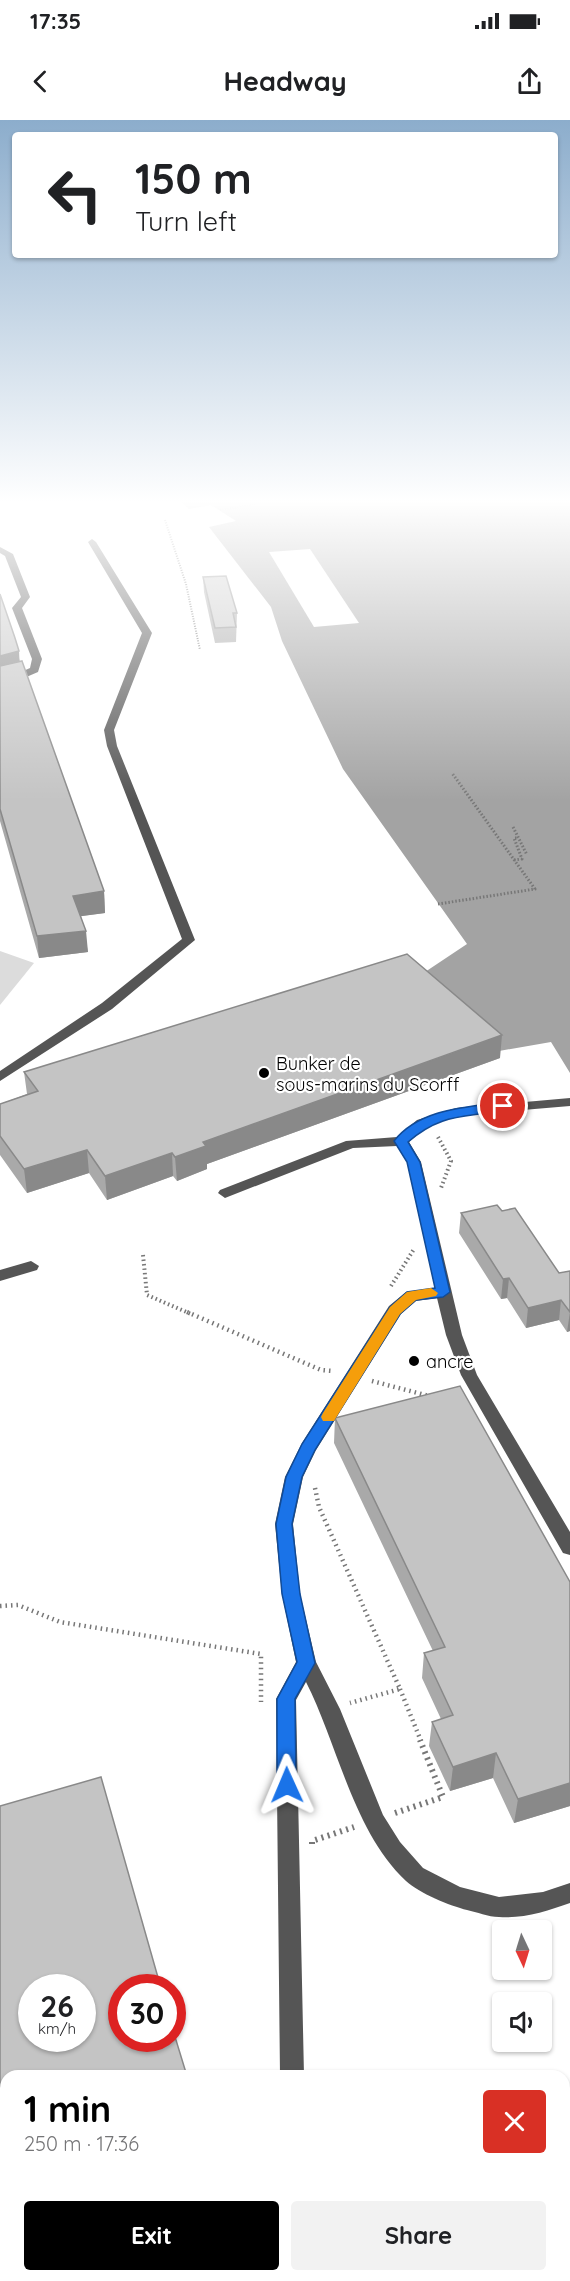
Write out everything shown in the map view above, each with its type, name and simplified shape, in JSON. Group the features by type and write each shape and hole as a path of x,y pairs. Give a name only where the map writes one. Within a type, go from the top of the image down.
{"street":[{"path":"0,680 14,679 35,670 38,659 17,608 24,599"},
{"path":"0,1077 107,1006 189,940 112,746 109,730 147,633 126,599"},
{"path":"225,1193 351,1144 401,1141 422,1124 461,1111 570,1102"},
{"path":"401,1141 414,1162 454,1335 469,1375 570,1548"},
{"path":"0,1276 32,1266"},
{"path":"443,1292 412,1296 395,1310 308,1448 294,1477 284,1524 291,1594 306,1663 330,1709 374,1820 392,1849 415,1875 456,1897 499,1907 543,1902 570,1893"},
{"path":"292,2070 286,1699 306,1663"}],"path":[{"path":"189,599 200,650"},
{"path":"438,904 535,889 452,773"},
{"path":"513,828 527,855"},
{"path":"514,860 522,859 513,838 518,838"},
{"path":"440,1190 452,1161 446,1148 437,1137 443,1132"},
{"path":"143,1255 147,1295 321,1370 441,1399"},
{"path":"312,1853 312,1841 443,1797 400,1689"}],"shaded area":[{"path":"265,599 570,599 570,1073 551,1042 499,1051 416,978 467,944 343,769 282,641 271,607"},
{"path":"0,951 34,963 0,1005"}],"pier":[{"path":"297,599 343,599 359,623 314,627"}],"building":[{"path":"0,599 2,599 19,651 0,656"},
{"path":"208,599 233,599 237,613 233,613 236,627 215,628"},
{"path":"22,661 104,891 73,896 86,931 37,936 0,809 0,666"},
{"name":"Bunker de sous-marins du Scorff","path":"407,954 502,1035 203,1142 206,1146 175,1157 172,1153 105,1176 87,1150 24,1169 0,1136 0,1104 38,1091 24,1072"},
{"path":"497,1205 502,1211 515,1208 559,1273 570,1271 570,1312 561,1300 528,1308 509,1278 503,1279 461,1213"},
{"path":"460,1386 570,1582 570,1783 518,1799 496,1753 453,1767 432,1722 453,1715 424,1653 445,1647 335,1418"},
{"path":"101,1777 157,1974 108,1974 108,2052 180,2052 185,2070 0,2070 0,1806"}],"slow traffic":[{"path":"329,1417 395,1310 412,1296 431,1293"}],"place":[{"name":"Bunker de sous-marins du Scorff","path":"264,1073"},
{"name":"ancre","path":"414,1361"}],"route":[{"path":"287,1785 286,1699 306,1663 291,1594 284,1524 294,1477 308,1448 395,1310 412,1296 443,1292 414,1162 401,1141 422,1124 461,1111 503,1106"}]}
